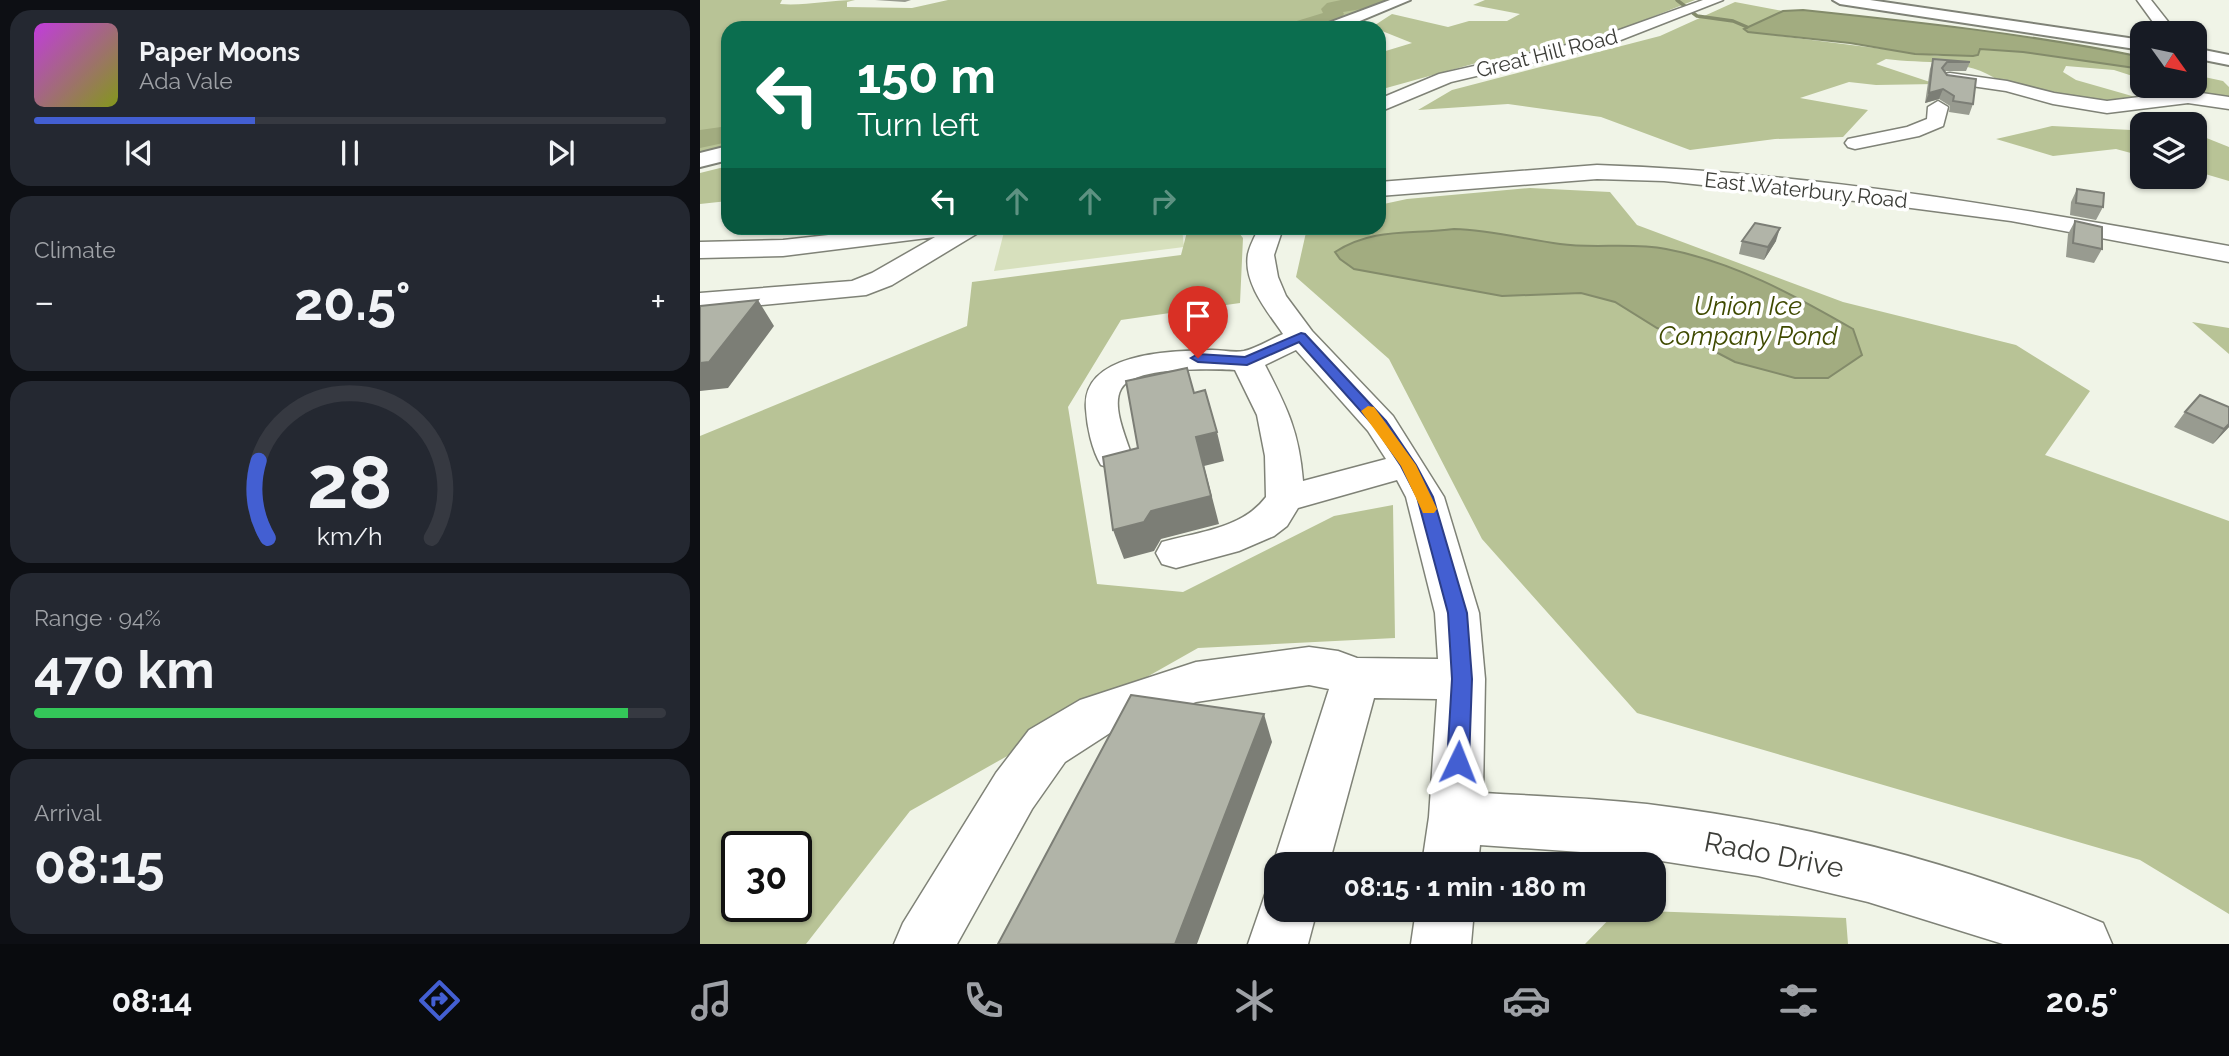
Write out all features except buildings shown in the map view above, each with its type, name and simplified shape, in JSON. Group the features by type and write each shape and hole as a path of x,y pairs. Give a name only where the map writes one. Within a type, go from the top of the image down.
{"main road":[{"path":"1348,21 1403,0"},
{"path":"1840,0 2130,43"},
{"path":"2207,56 2229,60"},
{"path":"700,160 721,155"}],"street":[{"name":"Great Hill Road","path":"1386,103 1445,78 1602,42 1716,0"},
{"path":"2144,0 2159,21"},
{"path":"1951,78 2007,86 2053,98 2107,107 2188,97 2229,103"},
{"path":"1855,143 1922,128 1936,122 1938,107"},
{"path":"1865,195 1855,143 1874,119"},
{"name":"East Waterbury Road","path":"1386,187 1597,172 1664,174 1865,195 2011,214 2229,254"},
{"path":"700,250 783,248 892,235"},
{"path":"700,302 856,289 882,279 957,235"},
{"path":"1268,235 1261,256 1264,277 1272,296 1301,337 1381,424 1425,497 1457,613 1462,679 1453,841"},
{"path":"1114,457 1103,410 1104,388 1114,377 1134,369 1198,358 1247,361 1301,337"},
{"path":"1176,553 1225,541 1260,526 1273,516 1285,499 1283,456 1274,415 1247,361"},
{"path":"1285,499 1408,465"},
{"path":"924,944 1014,791 1047,746 1097,715 1196,682 1309,666 1338,671 1356,678 1462,679"},
{"path":"1305,852 1356,678"},
{"name":"Rado Drive","path":"1453,841 1646,831 1810,858 2001,912 2082,944"},
{"path":"1278,944 1284,922"},
{"path":"1441,944 1444,922"}],"shaded area":[{"path":"700,0 782,0 780,4 789,4 855,0 847,2 847,7 912,8 948,0 1391,0 1332,21 721,21 721,151 700,156"},
{"path":"1485,0 1695,0 1604,36 1480,62 1386,88 1386,51 1412,43 1386,33 1386,21 1381,21 1392,14 1448,27 1469,21 1507,21 1520,14 1473,5"},
{"path":"1735,2 1783,11 1744,29 1748,32 1938,56 1980,49 2023,52 2130,67 2130,75 2114,70 2066,66 2063,72 2076,80 2130,95 2130,98 2139,98 2102,105 1999,81 1959,65 1886,59 1876,64 1936,84 1876,85 1849,82 1800,98 1868,110 1843,137 1775,139 1690,150 1601,117 1508,104 1418,110 1452,90 1660,36"},
{"path":"2207,78 2223,81 2229,87 2229,98 2207,96"},
{"path":"2052,126 2130,130 2130,153 2116,149 2053,156 1996,139"},
{"path":"2207,138 2229,147 2229,181 2207,175"},
{"path":"721,168 721,202 700,204 700,173"},
{"path":"1530,188 1610,192 1637,225 1843,302 2016,345 2090,391 2045,455 2229,521 2229,914 2140,860 1637,713 1482,539 1389,359 1296,277 1305,235 1386,235 1386,204 1407,199"},
{"path":"1003,235 1183,235 1184,247 994,271"},
{"path":"1186,235 1241,235 1243,238 1240,303 1121,320 1068,407 1097,584 1183,592 1334,516 1393,505 1395,638 1198,648 910,811 806,944 700,944 700,436 967,326 972,282 1181,255"},
{"path":"2192,322 2229,328 2229,354"},
{"path":"1666,912 1846,918 1848,944 1585,944 1606,922 1666,922"}],"water":[{"path":"1803,10 1888,19 2058,42 2130,55 2130,67 2023,52 1980,49 1978,55 1973,56 1915,54 1850,43 1748,32 1744,29 1783,11"},
{"name":"Union Ice Company Pond","path":"1467,230 1573,245 1653,247 1716,262 1786,292 1853,329 1862,355 1828,378 1795,378 1735,362 1691,339 1657,328 1615,302 1581,293 1502,296 1354,269 1335,252 1378,235"}],"waterway":[{"path":"1318,21 1331,17 1334,14 1331,9 1334,7 1380,0"},
{"path":"1677,0 1686,7"},
{"path":"1693,13 1697,16 1733,21 1747,27"},
{"path":"700,139 721,135"}],"slow traffic":[{"path":"1368,411 1381,424 1408,465 1425,497 1428,509"}],"route":[{"path":"1198,358 1247,361 1301,337 1381,424 1408,465 1425,497 1457,613 1462,679 1458,762"}]}
